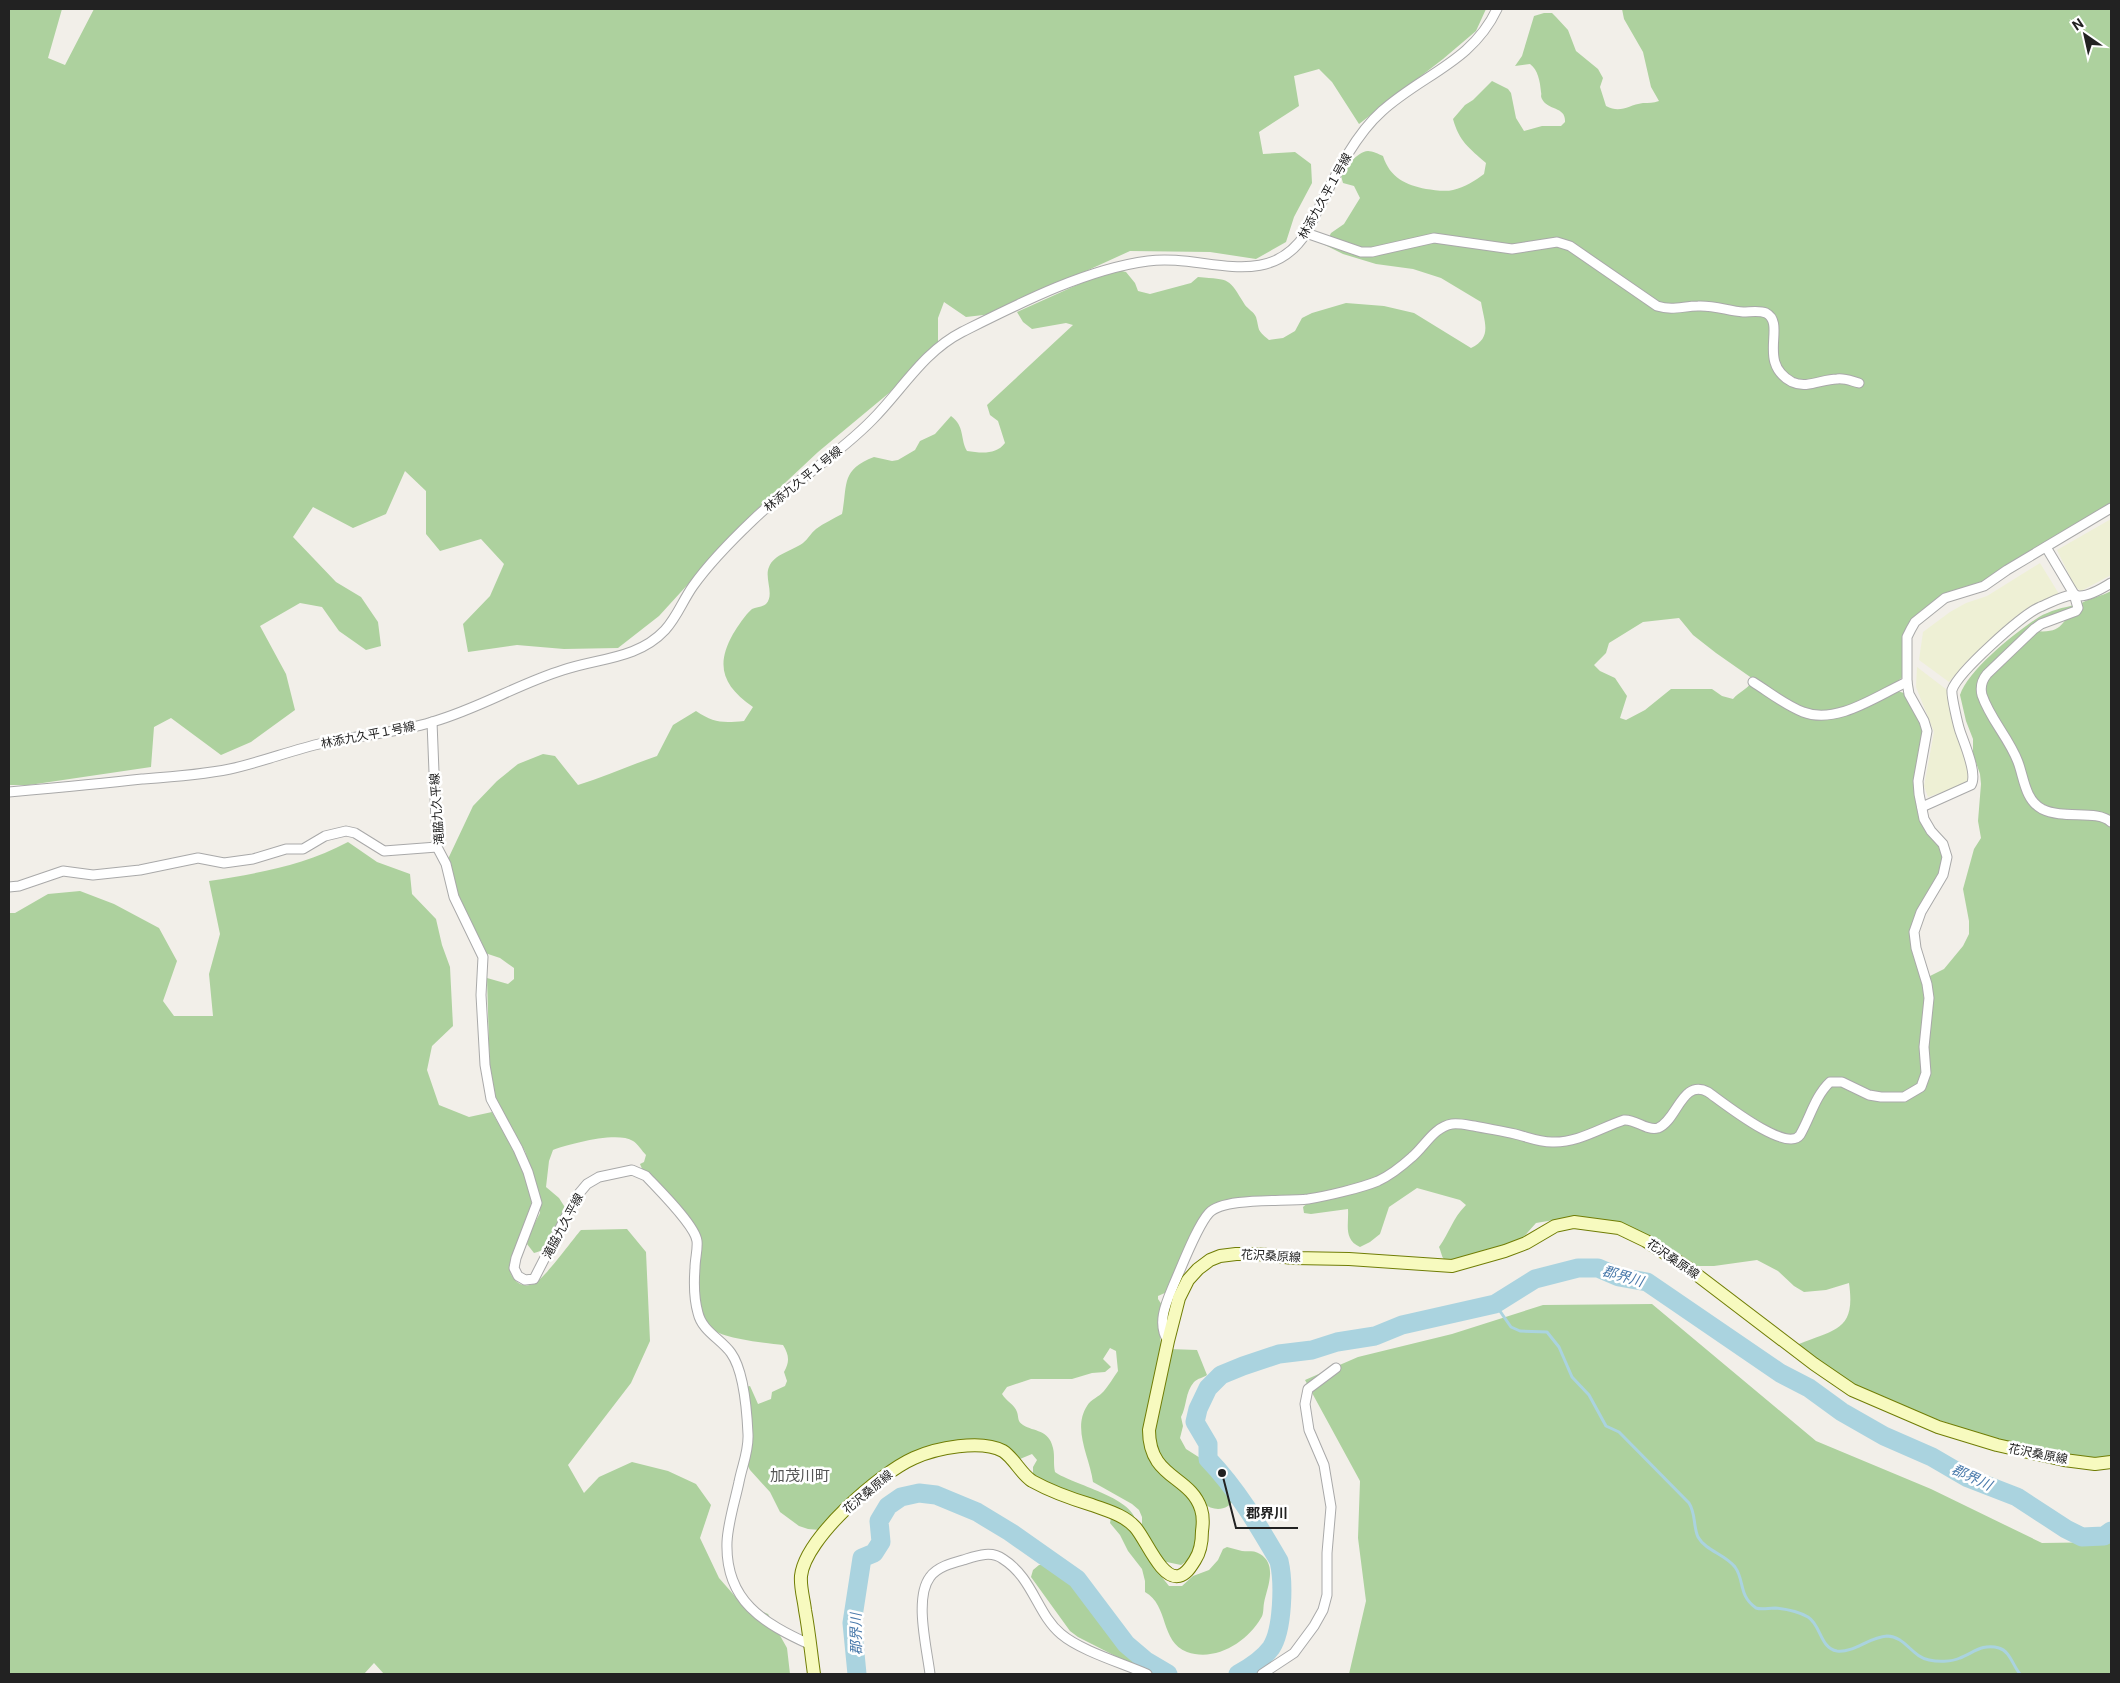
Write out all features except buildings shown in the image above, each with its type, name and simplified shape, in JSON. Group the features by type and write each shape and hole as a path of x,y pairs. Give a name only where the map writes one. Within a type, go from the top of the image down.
{"main road":[{"name":"花沢桑原線","path":"814,1674 801,1576 807,1557 816,1541 881,1478 914,1458 941,1450 969,1446 990,1447 1004,1452 1030,1480 1055,1492 1116,1513 1135,1527 1163,1570 1170,1575 1179,1576 1188,1571 1197,1557 1202,1544 1201,1509 1194,1496 1157,1462 1149,1444 1150,1418 1179,1298 1188,1280 1198,1269 1210,1260 1220,1256 1258,1254 1294,1258 1349,1259 1452,1266 1526,1243 1555,1226 1574,1222 1594,1223 1619,1228 1646,1241 1688,1268 1814,1364 1852,1390 1938,1428 1998,1446 2064,1460 2095,1464 2111,1462"}],"street":[{"name":"林添九久平１号線","path":"9,792 183,776 230,769 326,743 379,735 432,722 470,709 513,688 566,668 630,654 665,630 708,566 754,519 853,439 875,418 928,357 957,334 1085,276 1116,266 1152,260 1179,260 1247,268 1262,265 1288,254 1299,244 1306,233 1344,161 1363,131 1381,111 1467,51 1480,38 1497,9"},
{"path":"1306,233 1366,252 1434,238 1512,249 1557,242 1570,246 1657,306 1667,309 1698,306 1728,311 1762,312 1769,315 1774,324 1772,356 1774,364 1780,374 1794,383 1805,385 1836,378 1848,379 1859,383"},
{"path":"1168,1341 1163,1334 1162,1325 1165,1307 1184,1260 1209,1212 1229,1202 1284,1202 1310,1198 1377,1181 1399,1168 1435,1132 1450,1124 1503,1131 1552,1142 1587,1136 1624,1120 1630,1120 1649,1128 1654,1128 1666,1123 1686,1095 1699,1089 1708,1092 1760,1128 1783,1139 1791,1140 1799,1137 1821,1093 1830,1082 1842,1082 1869,1094 1881,1097 1904,1097 1921,1087 1926,1073 1924,1047 1929,998 1927,984 1916,948 1914,932 1921,912 1943,875 1947,857 1943,844 1927,825 1922,807 1918,781 1927,731 1910,694 1907,682 1907,637 1915,622 1945,598 1984,586 2007,570 2111,508"},
{"path":"2046,547 2074,594 2078,605 2076,611 2041,624 2034,629 1987,674 1981,683 1981,689 1992,717 2013,750 2028,794 2037,806 2066,816 2095,816 2111,822"},
{"path":"1922,807 1971,785 1973,782 1972,768 1958,728 1952,700 1953,689 1972,664 2027,615 2039,608 2074,594 2080,596 2099,590 2111,583"},
{"path":"1753,682 1791,706 1818,716 1836,714 1907,682"},
{"name":"滝脇九久平線","path":"432,722 437,847 446,864 454,897 483,957 481,995 485,1065 490,1100 518,1149 528,1172 537,1204 514,1268 518,1276 526,1280 534,1279 576,1197 587,1184 599,1177 632,1170 640,1172 646,1176 690,1226 697,1241 695,1270 698,1313 703,1324 731,1353 738,1369 746,1412 748,1449 742,1466 727,1540 728,1564 733,1582 747,1603 764,1621 811,1646"},
{"path":"9,887 18,886 63,871 93,875 140,870 198,858 224,863 244,860 286,849 303,849 325,836 346,831 354,833 384,851 437,847"},
{"path":"1262,1674 1294,1653 1314,1626 1323,1610 1327,1595 1331,1507 1324,1466 1309,1430 1305,1404 1308,1389 1336,1368"},
{"path":"930,1674 923,1622 925,1586 931,1576 941,1568 979,1555 993,1554 1003,1558 1028,1583 1049,1619 1060,1633 1074,1642 1147,1674"}],"green space":[{"path":"9,9 62,9 48,58 65,65 94,9 1486,9 1476,31 1359,124 1332,82 1319,69 1294,76 1299,106 1259,132 1263,154 1295,152 1311,164 1312,183 1294,217 1286,242 1256,259 1210,252 1130,251 992,314 966,317 944,302 938,318 938,346 889,393 818,452 753,513 659,616 618,648 564,649 517,645 468,652 463,624 490,596 504,564 481,539 440,551 426,534 426,491 405,471 386,514 353,528 313,507 293,537 336,582 361,597 378,622 381,646 366,650 339,631 322,607 300,603 260,626 286,674 295,710 251,742 221,755 171,718 154,727 151,767 29,785 9,785"},
{"path":"1622,9 2111,9 2111,506 1978,586 1950,593 1909,623 1905,675 1892,686 1833,713 1805,710 1821,718 1894,690 1904,693 1908,697 1923,729 1916,791 1944,851 1941,872 1914,919 1925,1006 1921,1081 1909,1093 1882,1095 1834,1079 1801,1130 1792,1139 1757,1123 1701,1086 1664,1121 1655,1126 1628,1117 1586,1133 1553,1140 1459,1120 1414,1151 1391,1171 1374,1179 1310,1196 1233,1199 1214,1206 1167,1292 1158,1296 1162,1305 1158,1318 1161,1345 1145,1444 1190,1499 1197,1511 1196,1550 1181,1565 1162,1561 1142,1526 1142,1517 1139,1510 1093,1482 1083,1444 1081,1424 1087,1406 1104,1391 1118,1371 1116,1351 1110,1348 1103,1359 1111,1367 1105,1372 1092,1373 1072,1379 1031,1379 1007,1387 1002,1394 1016,1410 1021,1424 1048,1437 1053,1448 1055,1472 1101,1492 1125,1505 1132,1513 1136,1522 1062,1491 1033,1474 1033,1467 1037,1460 1032,1454 1020,1459 1016,1454 930,1447 820,1530 799,1526 780,1512 770,1492 747,1464 746,1387 750,1386 758,1404 771,1399 772,1392 785,1386 787,1381 784,1372 788,1361 787,1352 783,1345 745,1340 724,1335 710,1328 705,1321 700,1301 700,1245 643,1171 640,1164 644,1162 646,1155 636,1143 626,1138 616,1137 582,1142 553,1150 549,1161 546,1187 559,1198 566,1209 551,1242 546,1247 534,1253 527,1244 530,1232 540,1213 540,1198 525,1151 499,1109 490,1078 487,978 508,984 514,979 514,968 500,958 485,953 481,941 452,898 448,859 473,806 497,781 518,764 543,754 555,756 578,785 657,756 673,725 696,711 708,718 719,721 744,721 753,707 729,683 725,675 724,656 727,645 744,617 752,609 766,604 769,600 768,571 771,563 779,556 803,543 819,527 842,514 847,479 856,467 874,457 892,461 898,460 915,450 920,441 935,434 951,416 960,428 967,451 993,451 1005,443 998,421 990,415 987,405 1073,325 1066,323 1032,329 1023,322 1017,312 1088,280 1118,270 1126,272 1135,283 1138,291 1150,294 1191,283 1198,277 1228,282 1255,315 1259,330 1269,340 1283,338 1295,331 1302,318 1312,313 1346,303 1384,306 1414,313 1471,348 1478,344 1485,334 1481,302 1441,278 1413,269 1376,264 1343,254 1325,245 1331,233 1344,224 1360,198 1354,186 1343,183 1341,176 1359,154 1368,151 1383,156 1394,175 1405,183 1426,189 1450,191 1473,181 1484,174 1486,163 1462,139 1453,119 1465,105 1473,100 1492,81 1508,89 1511,93 1516,118 1524,131 1542,126 1561,126 1565,122 1565,117 1563,113 1545,103 1542,99 1535,69 1530,64 1515,66 1522,56 1534,16 1544,13 1552,13 1556,17 1568,30 1576,51 1598,69 1603,78 1600,87 1606,106 1620,109 1659,101 1651,87 1643,52 1624,19","holes":["1679,618 1693,635 1716,653 1756,681 1805,710 1751,683 1733,699 1722,696 1712,689 1671,689 1645,710 1626,720 1620,718 1627,696 1615,678 1600,671 1594,665 1606,653 1609,643 1643,622"]},
{"path":"2111,519 2111,575 2081,591 2075,587 2057,550"},
{"path":"2040,563 2059,594 2038,603 2011,624 1967,661 1949,682 1919,660 1923,632 1950,612 1966,603 1987,596"},
{"path":"2111,591 2111,820 2066,814 2038,803 1984,695 1987,678 2035,631 2058,628 2082,603"},
{"path":"2076,605 2075,608 2045,620 1980,682 1997,726 2034,804 2094,817 2111,824 2111,1458 2090,1458 2016,1446 1918,1413 1852,1385 1798,1347 1799,1344 1832,1331 1846,1319 1850,1299 1849,1283 1826,1290 1804,1292 1794,1286 1778,1271 1757,1260 1714,1266 1693,1266 1648,1235 1621,1224 1554,1220 1536,1223 1520,1241 1455,1261 1447,1260 1443,1258 1439,1247 1457,1215 1466,1205 1460,1200 1417,1188 1389,1207 1380,1234 1360,1247 1351,1240 1349,1235 1348,1209 1311,1214 1304,1213 1303,1207 1310,1201 1377,1184 1437,1134 1456,1126 1551,1145 1623,1122 1656,1131 1688,1095 1697,1091 1791,1143 1828,1087 1836,1083 1885,1099 1923,1088 1927,1047 1928,977 1944,969 1963,946 1969,934 1969,921 1963,889 1974,849 1981,838 1978,821 1980,774 1973,754 1973,739 1966,721 1960,695 1965,685 1983,663 2018,632 2043,615"},
{"path":"1917,667 1947,690 1970,770 1969,783 1928,797 1924,786 1934,732 1916,687"},
{"path":"348,842 377,862 410,874 412,894 436,919 442,945 450,967 453,1026 432,1046 427,1070 439,1105 469,1117 492,1112 523,1167 530,1190 531,1202 526,1226 510,1263 513,1277 524,1285 533,1284 538,1281 551,1268 581,1230 627,1229 646,1252 650,1341 631,1383 568,1465 584,1493 599,1477 632,1462 668,1471 696,1484 711,1505 700,1538 719,1578 740,1602 768,1614 787,1648 790,1674 384,1674 374,1663 364,1674 9,1674 9,913 15,913 48,894 80,891 114,904 159,928 177,961 163,1001 174,1016 213,1016 209,974 220,934 209,881 280,868 314,857"},
{"path":"1652,1304 1816,1441 1931,1489 2042,1543 2111,1542 2111,1674 1349,1674 1366,1601 1358,1538 1360,1481 1305,1380 1358,1357 1452,1334 1543,1305"},
{"path":"1169,1349 1197,1350 1207,1375 1196,1381 1189,1390 1181,1417 1183,1426 1180,1438 1186,1449 1208,1463 1235,1498 1225,1508 1216,1509 1203,1503 1165,1464 1154,1443 1153,1422"},
{"path":"1111,1518 1129,1526 1157,1571 1169,1586 1182,1586 1193,1576 1209,1570 1218,1560 1223,1549 1227,1547 1260,1554 1269,1564 1270,1577 1263,1615 1255,1627 1239,1642 1219,1652 1198,1654 1187,1652 1178,1647 1168,1632 1158,1605 1145,1592 1142,1569 1110,1523"},
{"path":"1039,1565 1048,1565 1059,1570 1062,1576 1088,1600 1101,1618 1106,1630 1120,1646 1137,1659 1133,1665 1070,1631 1031,1577 1033,1570"}],"waterway":[{"name":"郡界川","path":"1238,1674 1264,1656 1275,1640 1280,1618 1281,1570 1279,1561 1246,1508 1208,1459 1208,1444 1195,1422 1198,1409 1208,1388 1221,1375 1279,1354 1312,1350 1337,1342 1375,1336 1402,1325 1495,1304 1535,1279 1578,1268 1598,1268 1619,1277 1647,1282 1780,1373 1809,1388 1842,1412 1884,1436 1932,1457 1968,1478 2017,1497 2066,1529 2082,1537 2104,1536 2111,1531"},
{"path":"1495,1304 1511,1327 1520,1331 1547,1332 1559,1347 1572,1377 1589,1395 1606,1426 1619,1432 1689,1503 1693,1511 1695,1529 1701,1542 1735,1567 1744,1593 1750,1603 1756,1608 1783,1609 1808,1617 1816,1625 1827,1646 1837,1651 1849,1650 1874,1639 1887,1636 1899,1639 1923,1658 1936,1661 1953,1660 1978,1649 1993,1647 2006,1652 2020,1674"},
{"name":"郡界川","path":"857,1674 852,1623 862,1558 874,1553 881,1542 879,1521 888,1506 901,1497 919,1493 936,1495 977,1512 1010,1532 1077,1579 1126,1644 1146,1661 1168,1674"}],"place":[{"name":"郡界川","path":"1222,1473"}],"district":[{"name":"加茂川町","path":"800,1476"}]}
